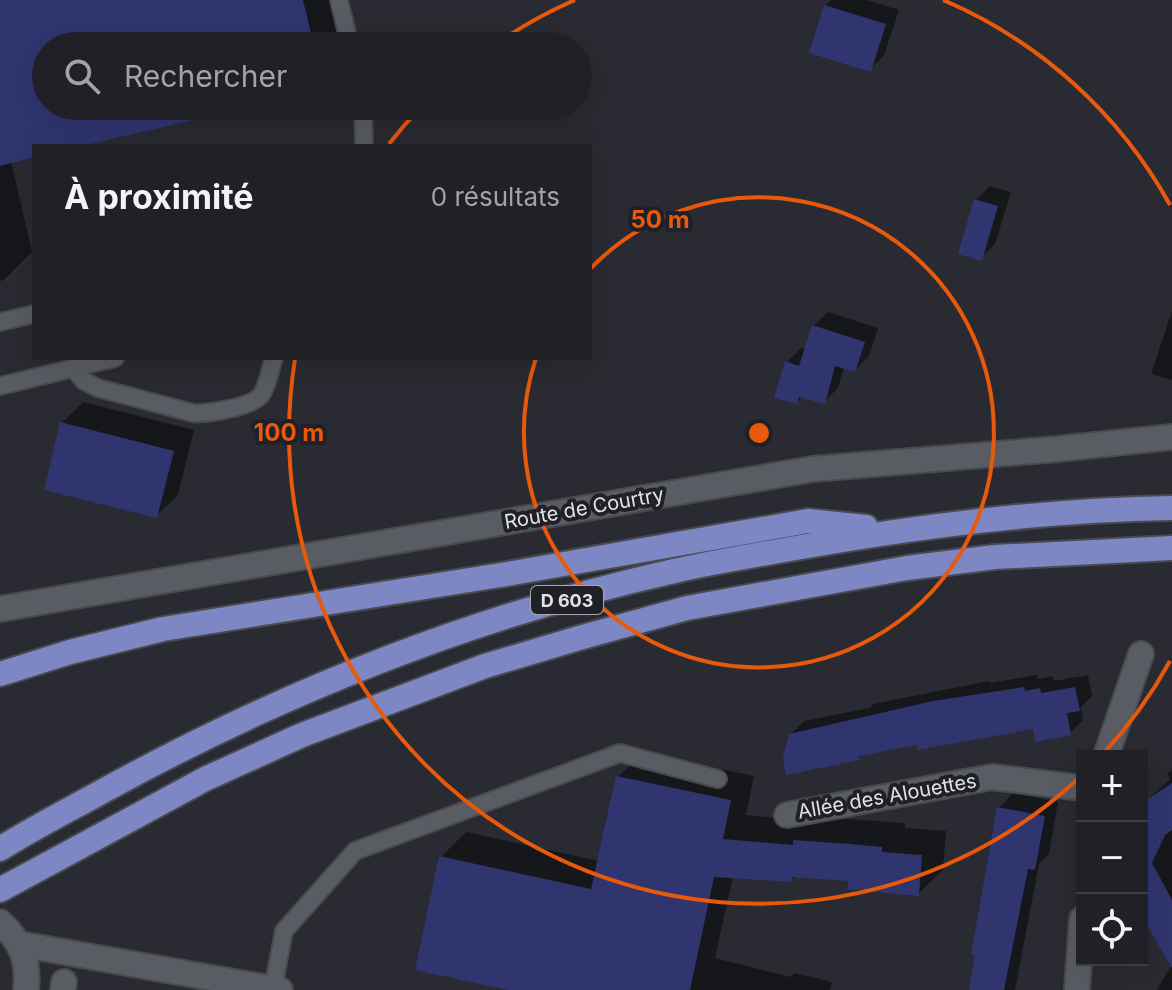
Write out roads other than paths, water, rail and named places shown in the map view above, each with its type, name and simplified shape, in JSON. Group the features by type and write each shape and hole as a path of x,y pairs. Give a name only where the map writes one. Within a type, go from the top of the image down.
{"highway":[{"name":"D 603","path":"3,846 188,744 287,699 473,629 674,571 897,530 1091,509 1172,508"},
{"path":"0,674 70,652 163,629 507,574 808,521 897,530"},
{"name":"D 603","path":"0,890 205,779 302,735 485,666 579,638 687,608 907,568 995,557 1172,548"}],"street":[{"name":"Route de Courtry","path":"0,609 813,469 1172,437"},
{"path":"1108,750 1141,654"},
{"name":"Allée des Alouettes","path":"787,815 992,777 1076,787"},
{"path":"0,922 19,944 28,967 26,990"},
{"path":"19,944 276,989"},
{"path":"1077,990 1079,966"}],"lane":[{"path":"339,0 347,32"},
{"path":"363,120 364,144"},
{"path":"0,322 32,314"},
{"path":"0,386 107,360"},
{"path":"73,368 84,381 98,388 193,413 206,413 255,402 262,393 273,360"},
{"path":"276,989 284,931 355,851 620,753 718,779"}]}
